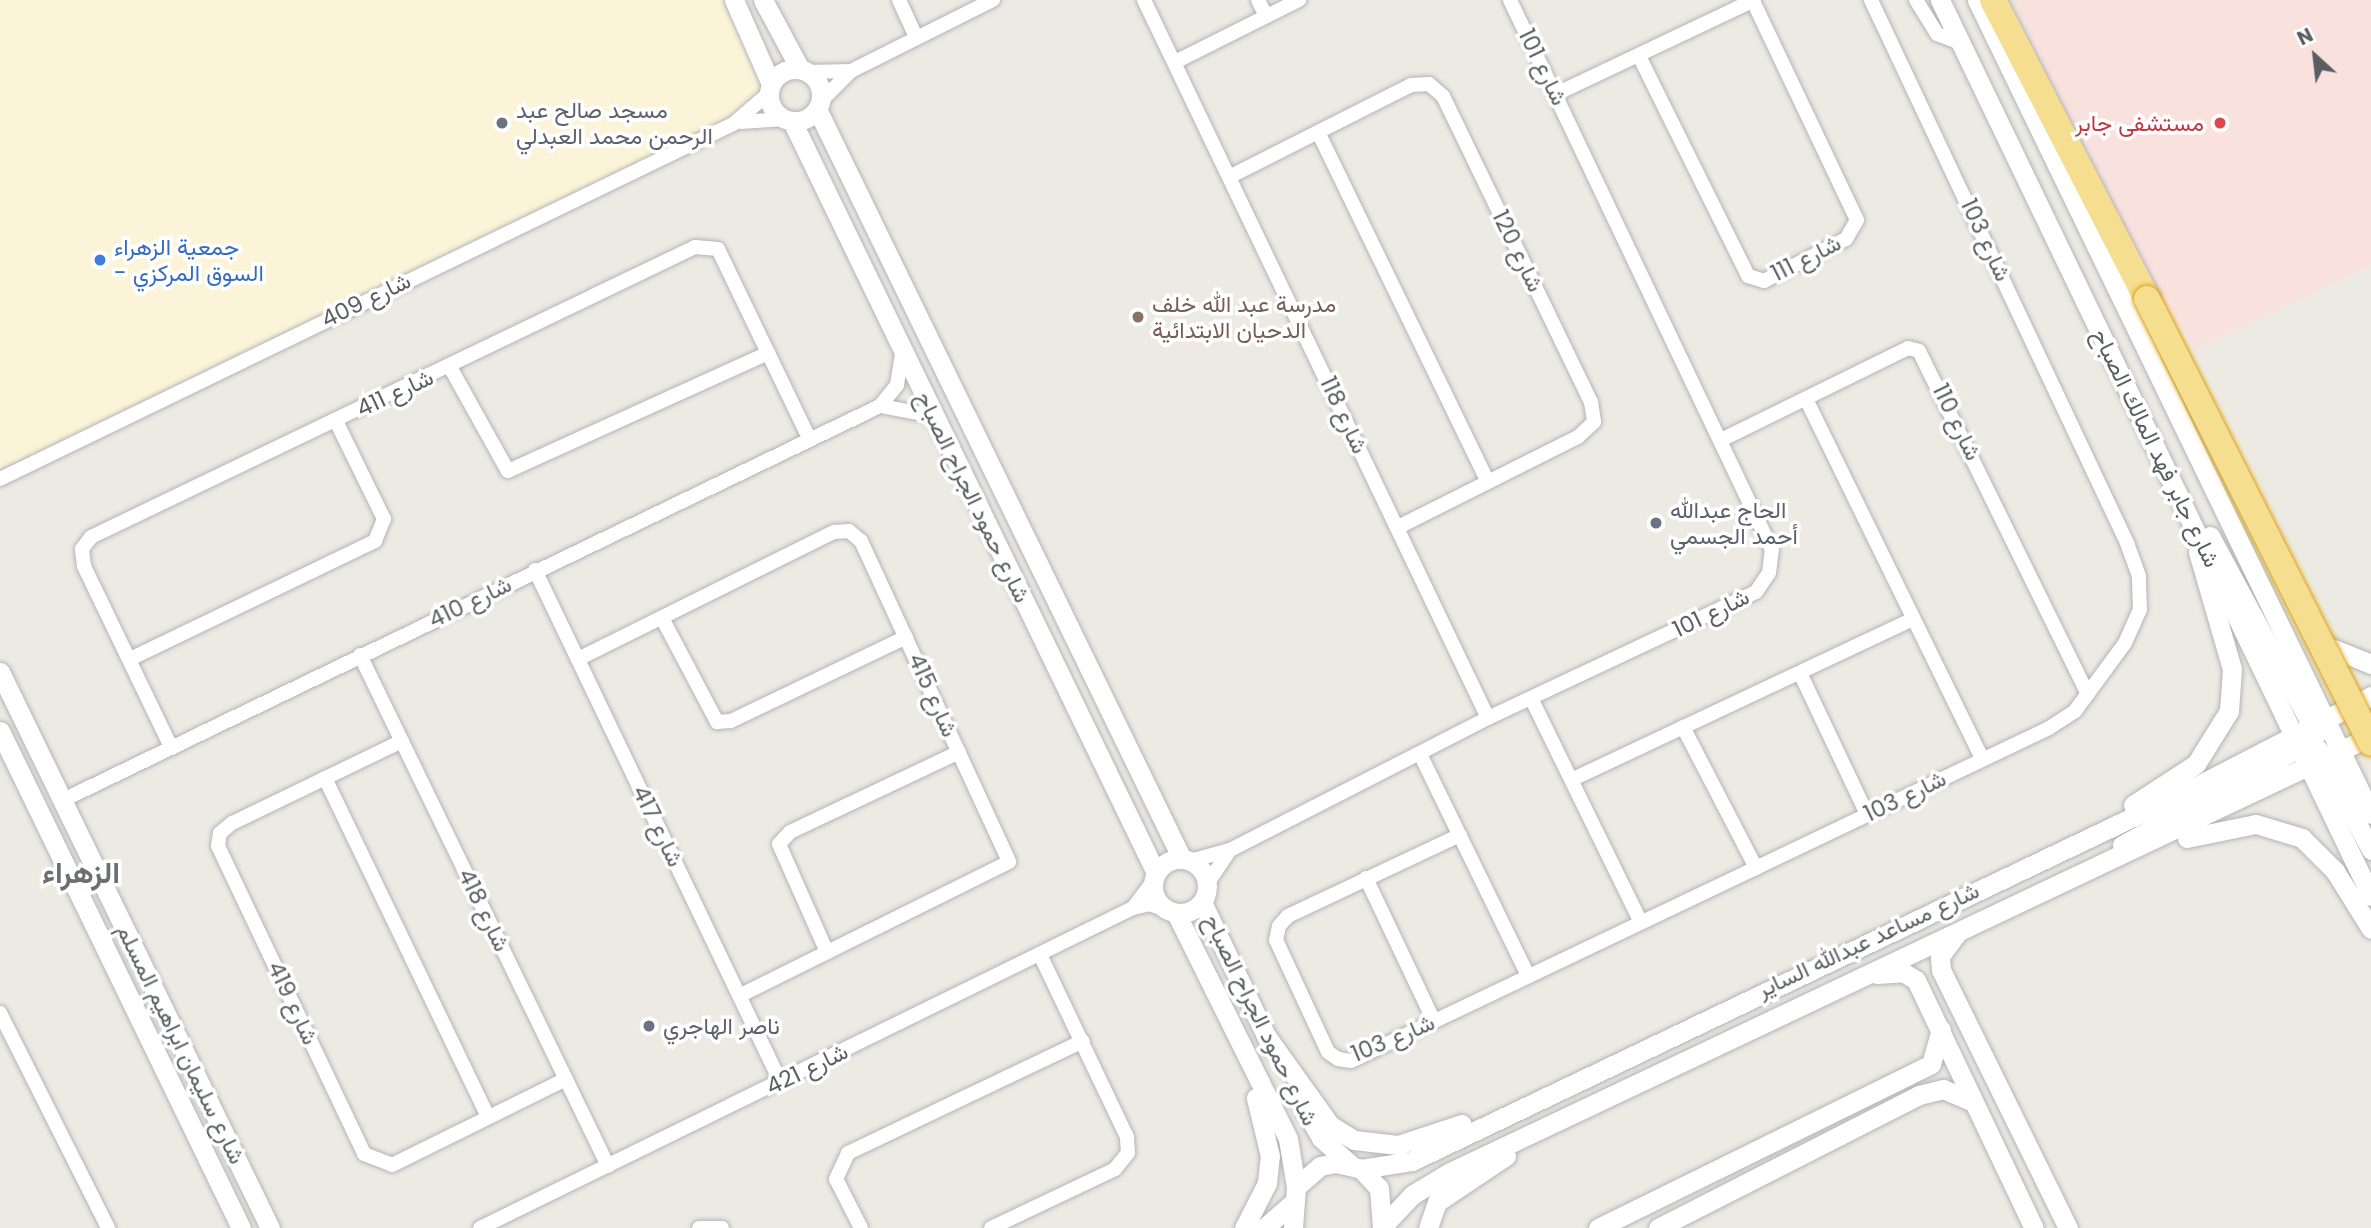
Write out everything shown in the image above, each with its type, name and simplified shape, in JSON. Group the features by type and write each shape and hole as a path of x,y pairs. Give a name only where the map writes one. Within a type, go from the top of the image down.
{"highway":[{"path":"1993,0 2371,743"}],"street":[{"path":"734,0 770,88 774,111 789,120 818,106 851,71 993,0"},
{"path":"763,0 804,70 819,85 818,106"},
{"path":"899,0 916,37"},
{"name":"شارع 118","path":"1144,0 1231,176 1488,718"},
{"path":"1258,0 1266,16"},
{"path":"1175,62 1298,0"},
{"name":"شارع 101","path":"1186,860 1230,850 1488,718 1756,592 1769,573 1772,550 1510,0"},
{"path":"1556,94 1754,0"},
{"name":"شارع 111","path":"1639,56 1748,276 1764,281 1846,239 1857,220 1754,0"},
{"name":"شارع 103","path":"1460,835 1366,878 1279,926 1276,940 1328,1052 1351,1061 2049,728 2088,694 2140,610 2140,576 1871,0"},
{"path":"1916,0 1937,34 1961,43"},
{"name":"شارع جابر فهد المالك الصباح","path":"1940,0 2188,513"},
{"name":"شارع جابر فهد المالك الصباح","path":"1977,0 2257,570 2371,896"},
{"path":"770,88 778,74 804,70 851,71"},
{"name":"شارع 120","path":"1231,176 1319,134 1411,85 1429,84 1443,96 1591,402 1594,422 1578,437 1487,480 1398,527"},
{"name":"شارع 409","path":"0,479 733,124 770,88"},
{"name":"شارع حمود الجراح الصباح","path":"818,106 1132,760 1205,893 1267,1037 1315,1129 1356,1168 1384,1200 1382,1227"},
{"name":"شارع 409","path":"733,124 789,120"},
{"name":"شارع حمود الجراح الصباح","path":"789,120 1107,771 1154,878 1291,1148 1293,1228"},
{"path":"1319,134 1487,480"},
{"name":"شارع 411","path":"171,747 84,566 86,543 695,247 709,246 718,249 810,440"},
{"name":"شارع 110","path":"1721,440 1908,348 1927,359 2088,694"},
{"name":"شارع 410","path":"61,801 535,570 880,406 900,377 902,352"},
{"path":"450,367 508,471 768,353"},
{"path":"1806,399 1911,620 1982,759"},
{"path":"880,406 934,416"},
{"path":"130,659 375,541 384,519 336,421"},
{"path":"974,496 989,496 999,484"},
{"path":"2188,513 2235,575 2371,850"},
{"path":"2069,845 2196,764 2222,730 2232,669 2188,513"},
{"name":"شارع 415","path":"578,659 834,533 849,531 861,541 1009,862 739,996"},
{"name":"شارع 417","path":"535,570 780,1081"},
{"path":"2257,570 2317,642 2371,664"},
{"path":"662,618 717,722 731,722 906,637"},
{"path":"1573,779 1911,620"},
{"name":"شارع 418","path":"360,655 608,1166"},
{"name":"شارع سليمان ابراهيم المسلم","path":"0,672 270,1228"},
{"path":"1800,673 1867,814"},
{"name":"شارع مساعد عبدالله الساير","path":"1382,1227 1424,1186 1855,978 2145,848 2318,742 2371,696"},
{"path":"1531,698 1573,779 1641,923"},
{"path":"2078,876 2130,841 2371,716"},
{"path":"1683,727 1756,868"},
{"name":"شارع سليمان ابراهيم المسلم","path":"0,731 241,1228"},
{"name":"شارع مساعد عبدالله الساير","path":"1293,1196 1320,1166 1356,1168 1412,1161 1536,1099 2069,845 2318,742 2371,736"},
{"name":"شارع 419","path":"402,741 232,823 220,832 218,846 364,1154 392,1165 566,1079"},
{"name":"شارع جابر فهد المالك الصباح","path":"2318,742 2371,814"},
{"path":"827,953 779,844 790,832 959,752"},
{"path":"1420,754 1528,975"},
{"path":"1107,771 1132,760"},
{"path":"325,778 488,1117"},
{"path":"2145,848 2232,825 2281,829 2320,853 2371,929"},
{"name":"شارع 101","path":"1205,893 1230,850"},
{"path":"1154,878 1186,860"},
{"name":"شارع 421","path":"480,1228 1041,957 1133,908 1154,878"},
{"path":"1366,878 1434,1021"},
{"path":"1133,908 1150,904 1172,912 1205,893"},
{"path":"1961,929 1940,956 1953,995 2068,1228"},
{"path":"991,1228 1115,1169 1128,1153 1127,1137 1041,957"},
{"path":"1855,978 1903,972 1930,1005 2034,1228"},
{"path":"1930,1005 1953,995"},
{"path":"0,1013 108,1228"},
{"path":"1598,1228 1931,1063 1941,1029"},
{"path":"151,1045 175,1032"},
{"path":"1267,1037 1330,1125 1368,1144 1413,1142 1536,1099"},
{"path":"861,1228 836,1179 848,1153 1083,1041"},
{"path":"160,1064 185,1053"},
{"path":"1244,1228 1267,1183 1270,1156 1247,1058 1276,1054"},
{"path":"1658,1228 1919,1095 1944,1089 1973,1102"},
{"path":"1428,1228 1437,1202 1524,1137"},
{"path":"1264,1228 1293,1196"},
{"path":"1665,1196 1679,1204 1676,1219"},
{"path":"699,1228 722,1228"}],"shaded area":[{"path":"0,0 734,0 771,84 754,109 227,367 0,469"},
{"name":"مستشفى جابر","path":"2013,0 2371,0 2371,265 2194,350 2181,326 2170,331 2126,246"}],"place":[{"name":"مسجد صالح عبد الرحمن محمد العبدلي","path":"502,123"},
{"name":"مستشفى جابر","path":"2220,123"},
{"name":"جمعية الزهراء - السوق المركزي","path":"100,260"},
{"name":"مدرسة عبد الله خلف الدحيان الابتدائية","path":"1138,317"},
{"name":"الحاج عبدالله أحمد الجسمي","path":"1656,523"},
{"name":"ناصر الهاجري","path":"649,1026"}],"district":[{"name":"الزهراء","path":"81,873"}]}
